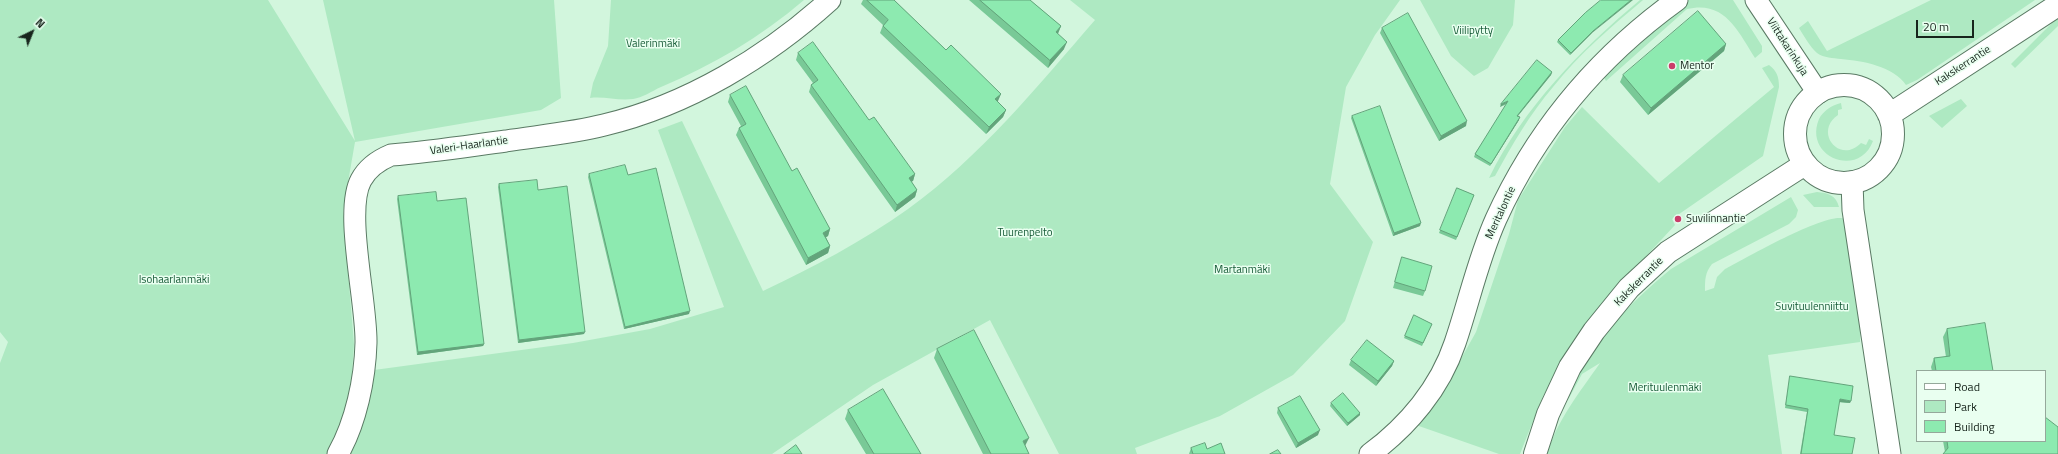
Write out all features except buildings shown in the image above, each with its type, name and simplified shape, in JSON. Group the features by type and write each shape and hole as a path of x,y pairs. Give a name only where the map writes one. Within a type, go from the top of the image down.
{"street":[{"name":"Valeri-Haarlantie","path":"338,454 344,443 354,411 364,365 366,341 355,210 361,180 369,169 380,160 391,155 567,132 605,125 661,107 704,87 776,45 830,0"},
{"name":"Meritalontie","path":"1370,454 1396,433 1412,417 1442,371 1455,344 1482,256 1496,221 1510,191 1546,130 1575,93 1610,56 1677,0"},
{"name":"Viittakarinkuja","path":"1756,0 1818,93"},
{"name":"Kakskerrantie","path":"1889,115 2058,5"},
{"path":"1854,86 1875,96 1889,115 1893,137 1886,160 1869,176 1852,182 1834,182 1823,179 1813,173 1799,154 1795,131 1797,119 1802,108 1818,93 1831,87 1854,86"},
{"name":"Kakskerrantie","path":"1535,454 1548,414 1570,367 1594,331 1629,288 1668,252 1805,164"},
{"path":"1852,182 1853,210 1890,454"}],"green space":[{"path":"0,0 268,0 355,141 323,0 554,0 561,98 541,110 355,142 343,211 354,344 352,373 573,343 650,329 724,307 658,130 682,121 763,291 819,263 891,221 934,189 984,144 1029,96 1095,20 1070,0 1400,0 1375,35 1346,87 1330,184 1373,242 1345,321 1293,375 1220,416 1135,448 1137,454 1059,454 990,320 873,385 772,454 0,454 0,363 8,342 0,332"},
{"name":"Valerinmäki","path":"611,0 804,0 754,38 718,60 643,96 627,99 590,98 593,83 608,46"},
{"name":"Viilipytty","path":"1420,0 1515,0 1513,25 1488,68 1474,76 1451,56"},
{"path":"1640,0 1643,0 1596,41 1563,75 1529,119 1495,176 1489,178 1519,127 1555,81 1596,39"},
{"path":"1689,0 1733,0 1762,46 1762,52 1755,58 1736,28 1721,13 1700,7 1687,9 1606,81 1603,76 1629,51"},
{"path":"1931,0 2035,0 1917,80 1906,85 1893,73 1886,69 1859,61 1829,58 1820,55 1812,48 1799,28 1808,21 1827,51"},
{"path":"2058,17 2058,26 2015,68 2011,64"},
{"path":"1769,65 1777,74 1779,87 1763,156 1672,219 1675,225 1623,281 1573,344 1543,396 1520,454 1499,454 1416,425 1438,400 1476,332 1509,234 1518,200 1565,127 1582,107 1659,183 1774,87 1762,68"},
{"path":"1961,99 1967,106 1942,128 1929,116"},
{"path":"1841,103 1842,109 1838,110 1838,115 1831,122 1828,130 1832,144 1845,150 1853,149 1861,143 1866,145 1869,139 1873,141 1866,153 1856,159 1846,161 1825,153 1819,144 1816,132 1819,119 1823,113 1834,105"},
{"path":"1817,192 1825,193 1834,197 1839,207 1814,207 1803,195"},
{"path":"1791,197 1798,210 1796,217 1789,224 1712,264 1707,273 1705,283 1705,291 1714,288 1717,277 1725,269 1767,246 1805,228 1836,218 1845,219 1860,326 1860,342 1768,355 1782,454 1547,454 1551,442 1563,418 1600,363 1582,374 1568,400 1584,363 1596,345 1625,311 1671,269"}],"place":[{"name":"Mentor","path":"1672,66"},
{"name":"Suvilinnantie","path":"1678,219"}],"park label":[{"name":"Tuurenpelto","path":"1025,233"},
{"name":"Martanmäki","path":"1242,270"},
{"name":"Isohaarlanmäki","path":"174,280"},
{"name":"Suvituulenniittu","path":"1812,307"},
{"name":"Merituulenmäki","path":"1665,388"}]}
